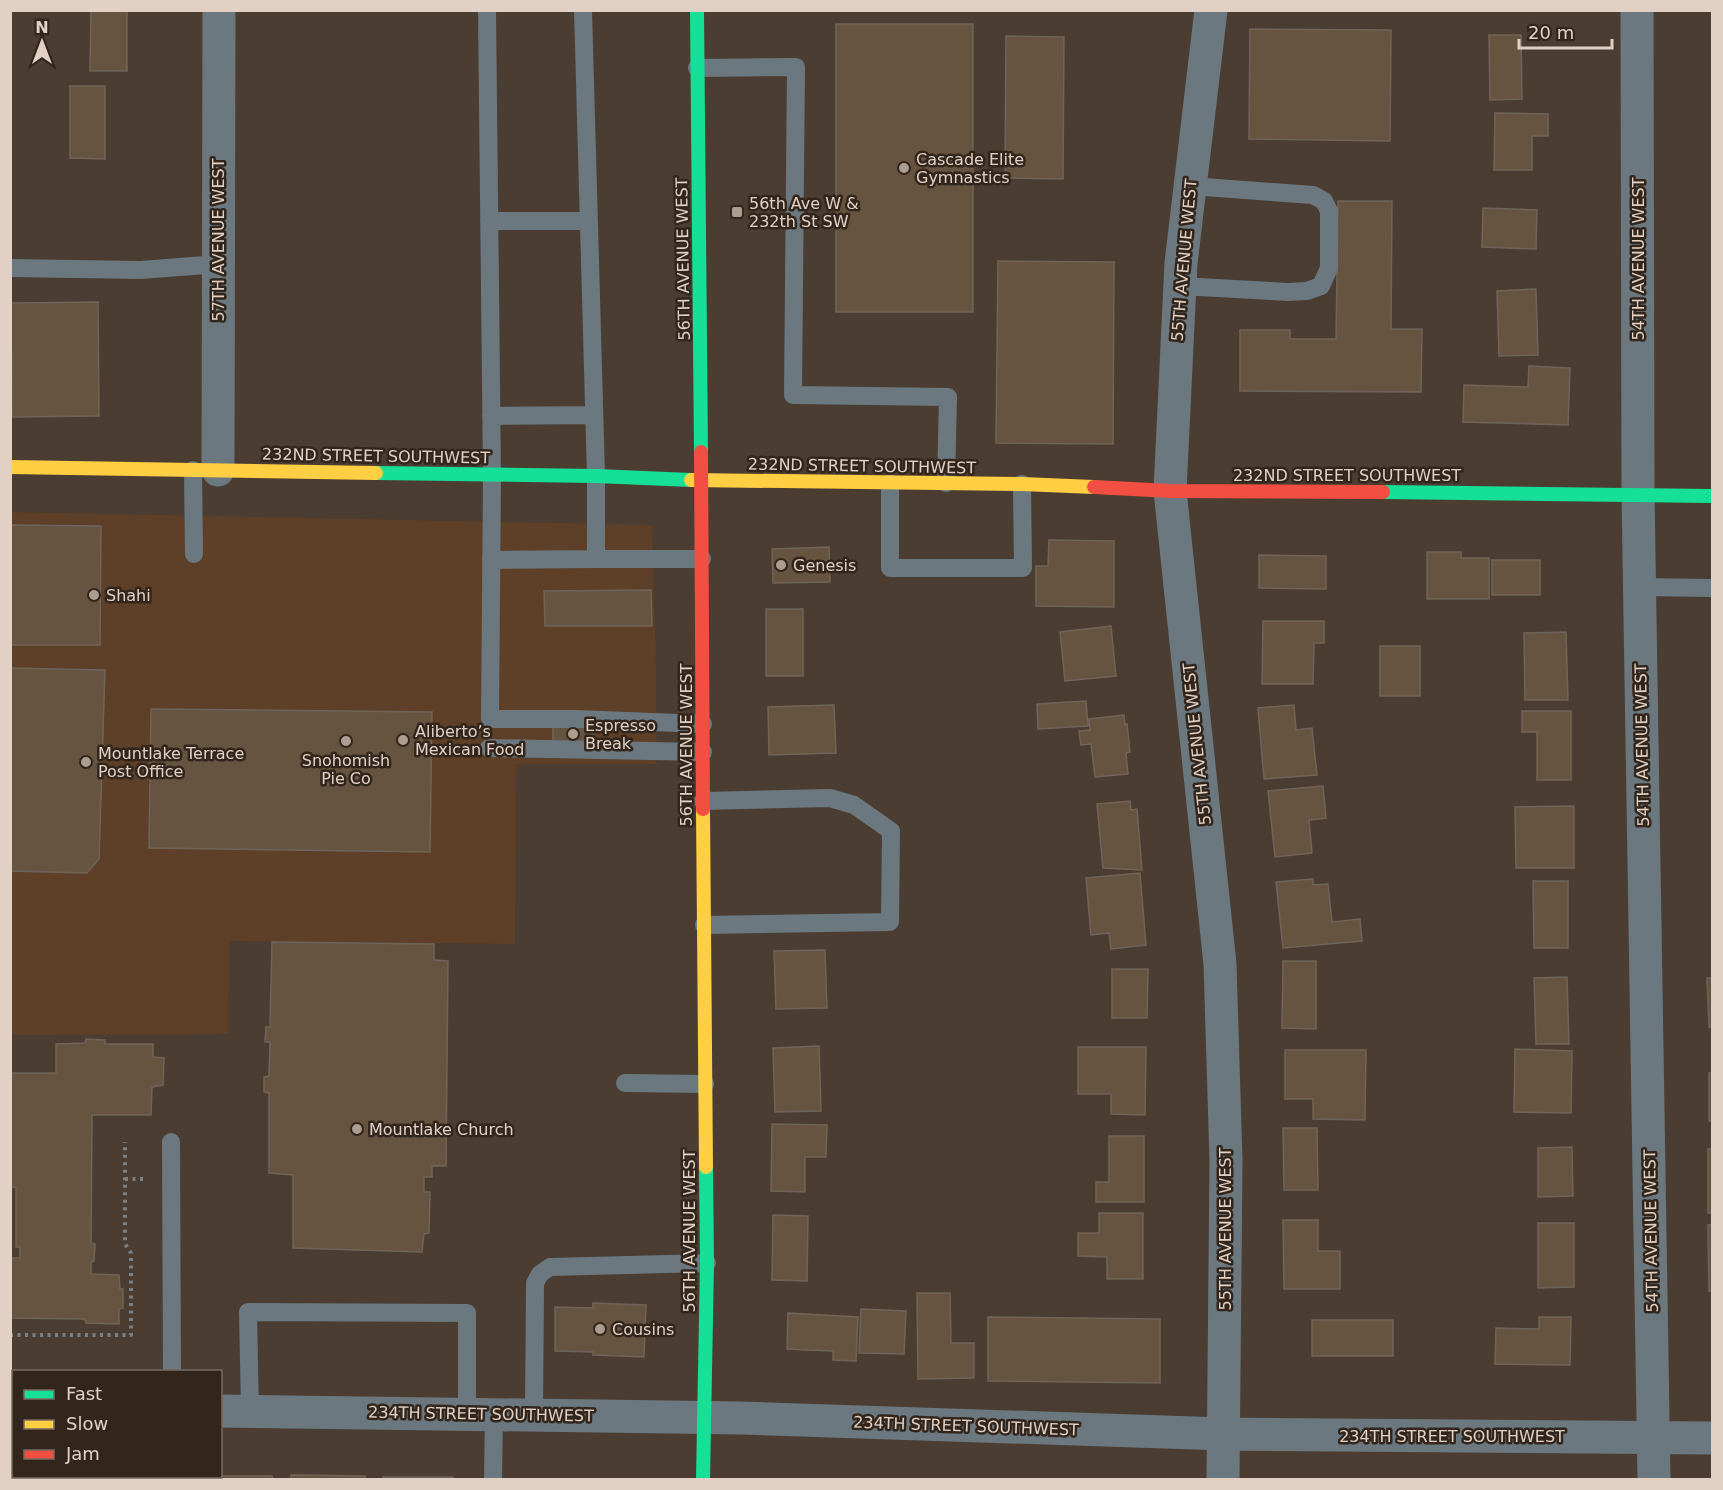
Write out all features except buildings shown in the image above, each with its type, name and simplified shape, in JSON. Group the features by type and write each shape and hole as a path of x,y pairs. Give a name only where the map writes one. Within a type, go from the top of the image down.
{"street":[{"name":"57TH AVENUE WEST","path":"205,470 218,264 219,10"},
{"name":"56TH AVENUE WEST","path":"697,10 706,1263 703,1479"},
{"name":"55TH AVENUE WEST","path":"1211,10 1180,286 1170,490 1220,963 1226,1160 1223,1479"},
{"name":"54TH AVENUE WEST","path":"1637,10 1638,494 1654,1479"},
{"name":"232ND STREET SOUTHWEST","path":"10,467 1022,484 1170,490 1713,496"},
{"name":"234TH STREET SOUTHWEST","path":"235,1411 703,1417 1224,1434 1713,1438"}],"lane":[{"path":"487,10 492,475 490,718 703,724"},
{"path":"583,10 596,476 596,559"},
{"path":"697,68 796,67 793,395 948,397 946,483"},
{"path":"1180,286 1307,291 1321,286 1329,268 1329,212 1324,201 1313,195 1190,186"},
{"path":"489,221 588,221"},
{"path":"10,268 141,270 218,264"},
{"path":"491,416 593,415"},
{"path":"194,554 205,470"},
{"path":"890,483 890,568 1023,568 1022,484"},
{"path":"491,560 702,559"},
{"path":"1640,587 1713,588"},
{"path":"489,748 703,752"},
{"path":"703,801 830,798 854,805 891,831 890,922 704,925"},
{"path":"625,1083 705,1084"},
{"path":"171,1142 172,1370"},
{"path":"534,1415 536,1283 540,1274 550,1267 706,1263"},
{"path":"235,1411 248,1312 467,1313 480,1414 494,1479"}],"path":[{"path":"10,1335 131,1335 131,1253 125,1244 125,1142"},
{"path":"125,1179 155,1179"}],"shaded area":[{"path":"11,512 652,525 656,764 516,764 515,944 229,941 228,1034 11,1035"}],"traffic: fast":[{"path":"697,10 701,452"},
{"path":"376,473 596,476 691,480"},
{"path":"1383,492 1712,496"},
{"path":"703,1480 707,1263 706,1167"}],"traffic: slow":[{"path":"10,467 376,473"},
{"path":"691,480 1094,487"},
{"path":"703,809 706,1167"}],"traffic: jam":[{"path":"701,452 703,809"},
{"path":"1094,487 1170,491 1383,492"}],"place":[{"name":"Cascade Elite Gymnastics","path":"904,168"},
{"name":"56th Ave W & 232th St SW","path":"737,212"},
{"name":"Genesis","path":"781,565"},
{"name":"Shahi","path":"94,595"},
{"name":"Espresso Break","path":"573,734"},
{"name":"Aliberto’s Mexican Food","path":"403,740"},
{"name":"Snohomish Pie Co","path":"346,741"},
{"name":"Mountlake Terrace Post Office","path":"86,762"},
{"name":"Mountlake Church","path":"357,1129"},
{"name":"Cousins","path":"600,1329"}]}
